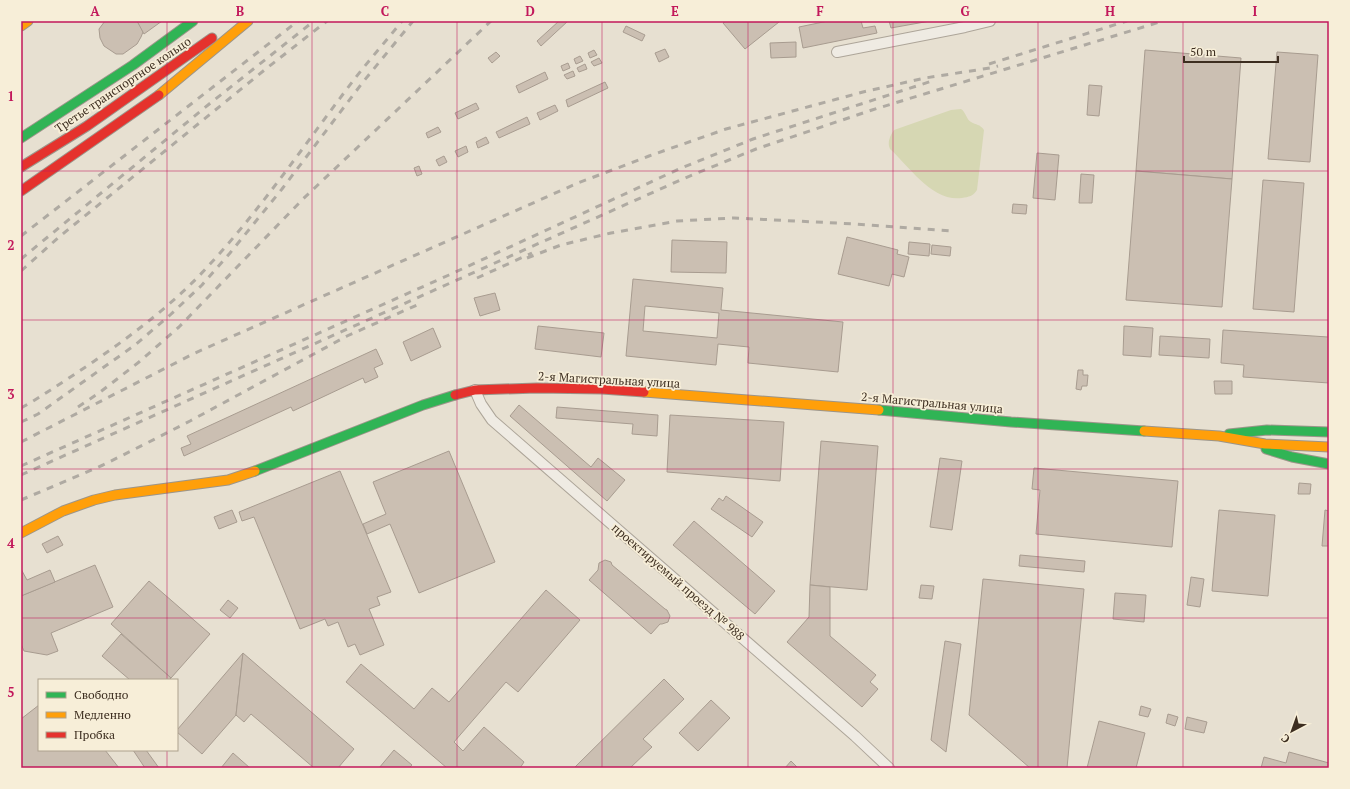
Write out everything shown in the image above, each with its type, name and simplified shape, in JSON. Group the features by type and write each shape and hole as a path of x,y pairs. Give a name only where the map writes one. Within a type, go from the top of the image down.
{"street":[{"path":"21,26 28,21"},
{"name":"Третье транспортное кольцо","path":"21,138 133,65 193,21"},
{"name":"Третье транспортное кольцо","path":"21,167 93,122 236,21"},
{"path":"21,191 151,101 248,21"},
{"path":"837,52 990,21"},
{"name":"2-я Магистральная улица","path":"21,533 63,511 94,500 228,480 270,466 422,405 475,390 537,388 602,389 813,404 1011,422 1221,436 1265,444 1329,447"},
{"name":"проектируемый проезд № 988","path":"475,390 481,404 492,420 849,731 889,768"},
{"name":"2-я Магистральная улица","path":"1221,436 1252,430 1291,429 1329,432"},
{"path":"1221,436 1292,457 1329,464"}],"green space":[{"path":"961,109 969,121 984,130 977,190 969,197 951,198 941,195 922,182 890,149 889,141 894,130 951,110"}],"building":[{"path":"105,21 137,21 143,32 137,44 123,54 116,54 104,46 100,38 99,29"},
{"path":"137,21 162,21 144,34"},
{"path":"559,21 568,21 541,46 537,41"},
{"path":"726,21 779,22 745,49 723,23"},
{"path":"828,21 861,21 863,28 875,26 877,33 803,48 799,27"},
{"path":"889,21 930,21 891,28"},
{"path":"626,26 645,35 642,41 623,32"},
{"path":"796,42 796,57 771,58 770,43"},
{"path":"665,49 669,57 659,62 655,53"},
{"path":"594,50 597,55 590,58 588,53"},
{"path":"1145,50 1241,58 1232,179 1136,171"},
{"path":"496,52 500,56 492,63 488,58"},
{"path":"1277,52 1318,55 1310,162 1268,159"},
{"path":"580,56 583,61 576,64 574,59"},
{"path":"599,58 602,63 594,66 591,62"},
{"path":"568,63 570,68 563,71 561,66"},
{"path":"585,64 587,69 579,72 577,68"},
{"path":"573,71 575,76 567,79 564,75"},
{"path":"545,72 548,79 519,93 516,86"},
{"path":"605,82 608,88 568,107 566,100"},
{"path":"1089,85 1102,86 1099,116 1087,115"},
{"path":"476,103 479,109 458,119 455,113"},
{"path":"555,105 558,111 540,120 537,113"},
{"path":"527,117 530,124 499,138 496,132"},
{"path":"438,127 441,132 428,138 426,133"},
{"path":"486,137 489,143 478,148 476,142"},
{"path":"466,146 468,152 458,157 455,151"},
{"path":"1037,153 1059,155 1055,200 1033,198"},
{"path":"444,156 447,162 439,166 436,160"},
{"path":"419,166 422,174 417,176 414,168"},
{"path":"1136,171 1232,179 1222,307 1126,300"},
{"path":"1081,174 1094,175 1092,203 1079,203"},
{"path":"1263,180 1304,183 1294,312 1253,309"},
{"path":"1013,204 1027,205 1026,214 1012,213"},
{"path":"847,237 898,250 897,254 909,257 904,277 892,274 889,286 838,274"},
{"path":"672,240 727,242 726,273 671,272"},
{"path":"909,242 930,244 929,256 908,254"},
{"path":"932,245 951,247 950,256 931,254"},
{"path":"633,279 723,288 721,310 843,322 838,372 748,363 749,347 718,344 716,365 626,356","holes":["645,306 719,313 717,338 643,331"]},
{"path":"495,293 500,310 480,316 474,298"},
{"path":"1329,317 1329,383 1243,377 1244,365 1221,363 1223,330 1328,337"},
{"path":"538,326 604,333 601,357 535,349"},
{"path":"1124,326 1153,328 1151,357 1123,355"},
{"path":"433,328 441,347 411,361 403,342"},
{"path":"1160,336 1210,339 1209,358 1159,355"},
{"path":"376,349 383,364 374,368 378,377 365,383 363,378 293,411 291,407 184,456 181,448 191,444 187,436"},
{"path":"1078,370 1083,370 1083,375 1088,375 1087,386 1082,386 1081,390 1076,389"},
{"path":"1214,381 1232,381 1232,394 1215,394"},
{"path":"519,405 591,467 598,458 625,480 607,501 510,416"},
{"path":"557,407 658,415 657,436 632,434 633,424 556,418"},
{"path":"670,415 784,422 780,481 667,472"},
{"path":"821,441 878,446 867,590 810,585"},
{"path":"449,451 495,562 419,593 390,524 367,534 363,524 386,514 373,482"},
{"path":"940,458 962,461 952,530 930,527"},
{"path":"1034,468 1178,481 1172,547 1036,534 1040,490 1032,489"},
{"path":"340,471 391,592 377,597 380,605 369,609 384,645 360,655 355,644 348,647 338,622 328,626 325,619 300,629 254,517 242,521 239,512"},
{"path":"1299,483 1311,484 1310,494 1298,494"},
{"path":"726,496 763,522 752,537 711,509 719,498 723,501"},
{"path":"232,510 237,522 219,529 214,517"},
{"path":"1219,510 1275,515 1268,596 1212,591"},
{"path":"1325,510 1329,511 1329,546 1322,546"},
{"path":"694,521 775,591 755,614 673,545"},
{"path":"58,536 63,545 47,553 42,544"},
{"path":"1020,555 1085,561 1084,572 1019,566"},
{"path":"605,560 611,562 612,565 667,610 670,616 668,622 660,624 651,634 589,580 598,570 599,563"},
{"path":"95,565 113,607 51,633 58,651 47,655 24,651 21,644 21,596"},
{"path":"21,569 27,580 50,570 55,582 21,596"},
{"path":"1191,577 1204,579 1200,607 1187,605"},
{"path":"983,579 1084,589 1067,768 1030,768 969,715"},
{"path":"149,581 210,634 171,678 111,624"},
{"path":"810,585 830,587 830,636 876,675 870,682 878,689 862,707 787,642 809,617"},
{"path":"921,585 934,586 932,599 919,598"},
{"path":"546,590 580,620 518,692 506,682 454,742 463,751 484,727 524,762 520,768 447,768 346,682 361,664 414,709 432,688 449,702"},
{"path":"1115,593 1146,595 1144,622 1113,619"},
{"path":"228,600 238,608 230,618 220,610"},
{"path":"121,634 171,678 129,679 102,656"},
{"path":"945,641 961,644 946,752 931,740"},
{"path":"243,653 236,715 202,754 178,733 178,729"},
{"path":"243,653 354,749 338,768 314,768 251,714 244,722 236,715"},
{"path":"664,679 684,699 643,739 652,747 630,768 574,768"},
{"path":"711,700 730,718 698,751 679,733"},
{"path":"38,706 38,751 106,751 119,768 21,768 21,719"},
{"path":"1141,706 1151,709 1148,717 1139,715"},
{"path":"1168,714 1178,717 1175,726 1166,723"},
{"path":"1187,717 1207,722 1204,733 1185,729"},
{"path":"1099,721 1145,733 1136,768 1087,768"},
{"path":"394,750 412,765 409,768 379,768"},
{"path":"134,751 147,751 159,768 145,768"},
{"path":"1289,752 1329,763 1329,768 1261,768 1264,757 1286,763"},
{"path":"233,753 250,768 221,768"},
{"path":"791,761 798,768 785,768"}],"railway":[{"path":"21,236 298,21"},
{"path":"21,259 208,105 314,21"},
{"path":"21,271 59,237 327,21"},
{"path":"21,408 105,354 167,306 196,279 259,206 356,77 402,21"},
{"path":"21,422 38,414 135,345 202,285 282,189 363,82 413,21"},
{"path":"78,407 99,393 139,362 179,327 303,199 491,21"},
{"path":"989,64 1127,21"},
{"path":"21,475 685,178 756,149 872,110 1163,21"},
{"path":"21,442 195,353 578,183 726,129 863,92 925,78 998,66"},
{"path":"21,466 449,275 679,169 753,139 932,81"},
{"path":"527,258 561,245 611,233 677,221 734,218 856,224 953,231"},
{"path":"477,278 532,253"},
{"path":"21,500 103,465 190,421 347,336 417,305"}],"traffic: fast":[{"path":"21,138 133,65 193,21"},
{"path":"255,471 423,405 455,395"},
{"path":"879,410 1011,422 1144,431"},
{"path":"1229,434 1267,430 1329,432"},
{"path":"1266,449 1292,457 1329,464"}],"traffic: slow":[{"path":"21,26 28,21"},
{"path":"159,95 248,21"},
{"path":"644,392 879,410"},
{"path":"1144,431 1219,436 1265,444 1329,447"},
{"path":"21,533 63,511 94,500 115,495 228,480 255,471"}],"traffic: jam":[{"path":"21,167 87,126 212,38"},
{"path":"21,191 159,95"},
{"path":"455,395 475,390 537,388 602,389 644,392"}]}
